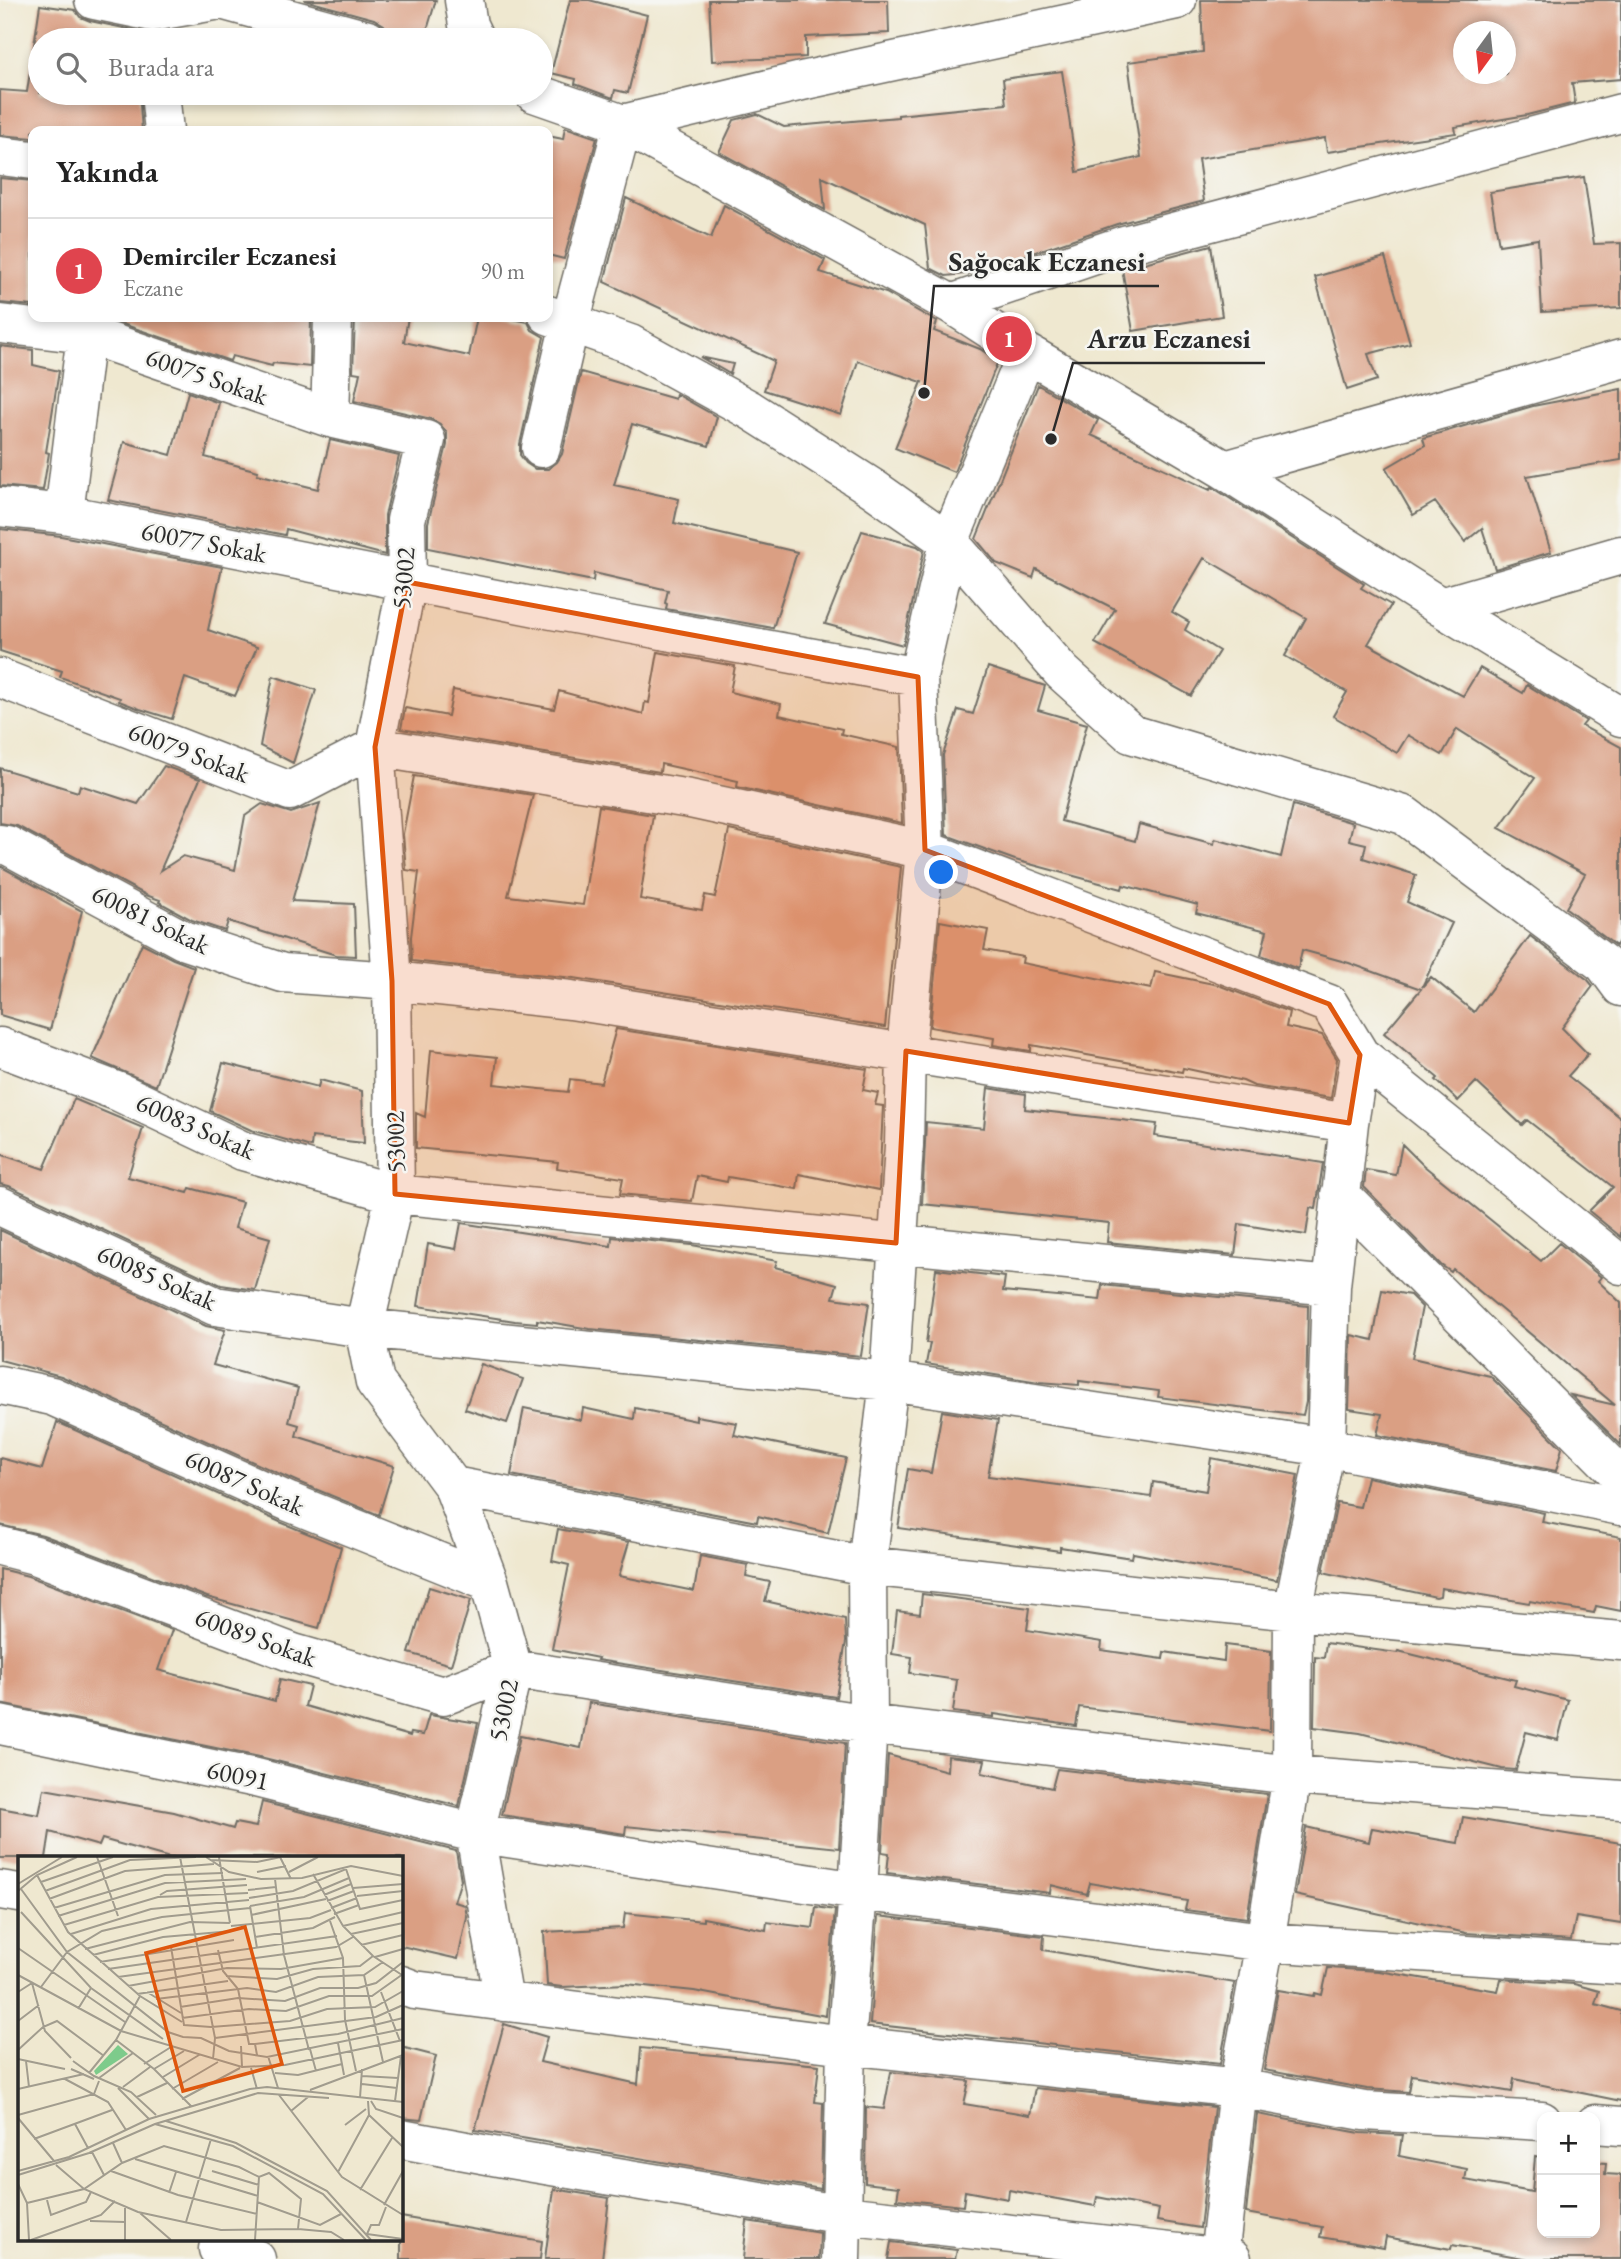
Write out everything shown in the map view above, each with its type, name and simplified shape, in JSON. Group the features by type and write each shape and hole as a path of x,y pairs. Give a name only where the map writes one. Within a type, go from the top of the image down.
{"street":[{"path":"94,0 152,17 221,0 324,28"},
{"path":"464,0 469,28"},
{"path":"623,124 806,80 1177,0"},
{"path":"553,100 623,124 951,304 1620,715"},
{"path":"161,105 163,126"},
{"path":"951,304 1124,245 1621,113"},
{"path":"541,449 559,319 623,124"},
{"path":"0,156 28,159"},
{"path":"559,319 630,344 750,410 874,489 949,542 1062,672 1131,734 1404,815 1615,967"},
{"path":"330,418 333,322"},
{"name":"60075 Sokak","path":"0,324 86,334 330,418"},
{"path":"64,514 86,334"},
{"path":"842,2259 846,2045 859,1891 868,1724 867,1566 889,1381 904,1144 906,1051 925,850 918,677 949,542 1027,353"},
{"path":"1225,470 1621,359"},
{"name":"53002","path":"330,418 426,440 406,520 407,582 375,747 393,981 395,1194 364,1328 375,1382 453,1486 489,1582 513,1669 475,1833 504,2002"},
{"name":"60077 Sokak","path":"0,507 64,514 407,582 918,677"},
{"path":"1441,607 1621,555"},
{"name":"60079 Sokak","path":"0,678 290,791 375,747"},
{"path":"375,747 690,799 925,850 1329,1004 1360,1055 1621,1265"},
{"name":"60081 Sokak","path":"0,844 7,845 183,940 283,972 571,1000 1349,1123"},
{"name":"60083 Sokak","path":"0,1047 119,1091 243,1151 395,1194 1331,1286"},
{"path":"402,2139 844,2215 1226,2259 1238,2088 1292,1775 1293,1611 1326,1447 1331,1286 1340,1194 1360,1055"},
{"path":"1340,1194 1621,1476"},
{"name":"60085 Sokak","path":"0,1206 215,1306 364,1328 889,1381 1326,1447 1621,1506"},
{"name":"60087 Sokak","path":"0,1385 52,1396 289,1502 489,1582"},
{"path":"453,1486 867,1566 1293,1611 1621,1641"},
{"name":"60089 Sokak","path":"0,1546 35,1555 293,1653 443,1696 513,1669"},
{"path":"513,1669 868,1724 1292,1775 1621,1800"},
{"name":"60091","path":"0,1725 256,1778 475,1833 859,1891 1265,1942 1621,1965"},
{"path":"0,1890 18,1893"},
{"path":"402,1985 414,1990 846,2045 1238,2088 1364,2111 1537,2121"},
{"path":"1600,2124 1621,2126"},
{"path":"218,2249 256,2259"}],"highlighted area":[{"path":"407,582 918,677 925,850 1329,1004 1360,1055 1349,1123 906,1051 896,1243 395,1194 392,981 375,747"}],"building":[{"path":"304,0 436,0 428,28 386,28 374,19"},
{"path":"570,0 589,0 647,15 628,93 615,90 613,98 575,84 576,79 553,73"},
{"path":"709,0 888,0 889,33 806,37 806,57 712,61"},
{"path":"1201,0 1621,0 1621,79 1572,83 1575,103 1527,115 1455,127 1456,133 1327,152 1325,138 1198,159 1204,201 1117,224 974,273 946,276 930,268 925,225 822,177 825,210 719,152 734,120 757,114 784,127 1006,104 1003,79 1062,71 1077,172 1141,157 1128,62 1203,52"},
{"path":"40,5 75,10 80,17 90,21 124,28 37,28"},
{"path":"28,85 28,105 140,105 142,126 28,126 28,138 0,135 0,90 27,92"},
{"path":"565,127 597,138 564,259 553,256 553,137 563,139"},
{"path":"1584,177 1594,244 1621,243 1621,308 1542,312 1538,239 1499,245 1490,192"},
{"path":"0,178 28,181 28,306 0,303"},
{"path":"626,198 711,238 724,205 825,260 820,272 886,293 937,322 934,331 980,349 998,361 954,472 895,448 922,382 858,361 841,415 764,390 774,361 604,282"},
{"path":"1211,245 1222,316 1133,331 1122,269"},
{"path":"1385,257 1410,343 1368,354 1377,380 1347,390 1315,277"},
{"path":"117,322 311,322 310,367 273,363 272,366 232,356 230,361"},
{"path":"355,322 407,322 404,342 469,356 476,322 528,322 532,330 544,337 520,444 520,455 535,469 548,469 562,454 581,372 675,399 676,394 717,417 709,446 632,424 614,485 679,499 674,523 797,552 773,628 666,609 668,590 594,573 593,581 428,548 428,523 447,445 447,433 440,424 431,419 354,401 360,373 353,372"},
{"path":"0,346 33,350 33,365 59,371 43,490 0,486"},
{"path":"700,357 733,364 730,374"},
{"path":"1038,385 1098,420 1091,435 1210,490 1212,487 1364,584 1361,588 1391,605 1368,644 1463,696 1480,668 1523,693 1527,685 1586,721 1582,726 1621,747 1621,937 1616,946 1566,908 1585,874 1499,828 1535,778 1457,729 1442,755 1408,735 1397,753 1333,716 1347,692 1285,656 1306,618 1204,558 1172,612 1189,622 1185,630 1219,651 1191,696 1095,643 1115,609 1036,569 1033,578 996,563 976,539"},
{"path":"1621,389 1621,460 1527,476 1551,552 1495,569 1482,528 1465,542 1435,502 1413,515 1386,468 1425,445 1423,438 1533,406"},
{"path":"188,392 219,403 205,457 258,471 257,474 318,489 330,440 399,456 385,515 385,555 286,529 285,535 108,500 124,442 171,455"},
{"path":"0,529 61,536 222,567 208,630 257,647 235,696 185,678 172,719 60,677 62,671 0,651"},
{"path":"862,531 917,546 924,551 903,645 825,624"},
{"path":"658,652 735,666 730,692 781,704 779,715 842,729 841,734 899,747 902,823 737,787 738,781 661,764 660,772 401,729 405,708 448,716 453,690 554,709 559,691 643,714 645,702 649,703"},
{"path":"988,667 1045,686 1038,710 1087,724 1061,821 1135,841 1139,824 1214,844 1215,839 1281,857 1293,805 1353,823 1349,840 1366,844 1363,858 1416,875 1407,902 1452,923 1422,987 1431,977 1474,1012 1530,936 1588,980 1593,986 1562,1028 1588,1054 1568,1076 1621,1118 1621,1237 1589,1211 1613,1187 1527,1120 1522,1125 1476,1082 1458,1101 1436,1080 1438,1078 1384,1033 1421,989 1349,963 1302,950 1298,969 1261,955 1267,931 1196,913 1198,905 1123,885 1122,889 1015,860 946,835 943,755 958,710 973,714"},
{"path":"273,676 316,690 293,763 260,746"},
{"path":"164,766 200,779 160,871 183,856 235,870 245,816 262,804 291,813 320,803 292,901 354,904 356,956 336,955 228,921 225,931 192,920 159,902 160,900 17,826 0,823 0,768 78,792 80,785 138,804"},
{"path":"414,776 533,795 508,896 583,905 599,806 653,815 640,899 702,910 705,895 715,897 729,830 901,867 885,1027 574,978 412,961 411,937 419,872 406,870 403,834"},
{"path":"0,866 82,911 50,1030 0,1015"},
{"path":"940,921 988,930 984,950 1023,957 1022,963 1151,989 1155,972 1218,985 1289,1012 1286,1027 1322,1035 1337,1059 1331,1098 1254,1086 1243,1081 1183,1068 1182,1072 1031,1045 1031,1051 993,1045 994,1038 930,1027"},
{"path":"142,943 194,967 156,1086 92,1058"},
{"path":"616,1029 867,1069 863,1090 878,1093 875,1105 883,1106 879,1190 799,1174 797,1189 728,1177 727,1182 697,1176 692,1201 620,1194 623,1178 557,1168 558,1162 416,1148 416,1113 425,1117 431,1050 497,1057 494,1084 568,1092 570,1079 601,1083"},
{"path":"223,1063 318,1087 320,1080 362,1091 364,1143 312,1137 311,1147 251,1130 210,1111"},
{"path":"988,1088 1026,1094 1025,1109 1157,1124 1155,1136 1323,1163 1316,1209 1310,1208 1306,1235 1239,1224 1235,1255 1107,1242 1109,1223 922,1204 926,1122 984,1128"},
{"path":"74,1099 143,1128 128,1177 188,1193 190,1188 242,1202 235,1228 270,1238 255,1290 221,1285 0,1184 0,1154 44,1169"},
{"path":"1402,1144 1423,1165 1541,1261 1559,1243 1601,1277 1598,1281 1621,1303 1621,1445 1571,1395 1615,1405 1453,1269 1451,1272 1441,1265 1364,1187 1366,1170 1396,1175"},
{"path":"461,1223 611,1246 612,1237 692,1245 777,1261 775,1267 837,1284 833,1298 869,1303 861,1356 590,1329 537,1320 537,1323 515,1321 418,1306 428,1244 456,1249"},
{"path":"0,1230 206,1326 225,1330 213,1365 298,1388 289,1422 299,1425 296,1436 394,1466 379,1515 298,1482 61,1376 0,1360"},
{"path":"936,1269 1005,1277 1003,1291 1100,1300 1102,1285 1308,1306 1306,1402 1303,1415 1158,1397 1159,1391 1079,1381 1079,1385 1039,1382 926,1364 930,1343 926,1343"},
{"path":"1382,1290 1410,1295 1422,1307 1412,1358 1490,1376 1562,1448 1556,1471 1377,1435 1382,1414 1349,1409 1351,1335 1373,1340"},
{"path":"481,1364 523,1379 507,1423 465,1409"},
{"path":"524,1408 581,1420 583,1408 634,1419 635,1408 696,1421 696,1416 737,1423 734,1435 846,1458 828,1533 758,1516 757,1522 511,1475"},
{"path":"942,1411 998,1420 988,1476 1151,1497 1153,1482 1206,1491 1211,1458 1298,1475 1277,1580 1133,1553 1132,1558 1060,1547 1060,1551 898,1528 908,1469 931,1473"},
{"path":"57,1422 341,1547 319,1628 207,1597 43,1535 0,1525 0,1458 42,1469"},
{"path":"1367,1477 1544,1513 1542,1522 1621,1537 1621,1611 1596,1606 1594,1613 1441,1588 1440,1596 1436,1597 1323,1572 1337,1503 1360,1507"},
{"path":"558,1529 629,1542 619,1576 694,1591 700,1556 748,1565 746,1577 770,1582 765,1601 845,1619 846,1642 836,1697 597,1660 598,1658 552,1649 569,1565 552,1561"},
{"path":"0,1569 28,1576 172,1630 158,1670 275,1701 280,1679 310,1686 305,1706 410,1736 411,1733 423,1735 429,1715 478,1723 459,1806 260,1757 0,1704"},
{"path":"429,1587 471,1600 451,1665 409,1653"},
{"path":"922,1594 1030,1608 1027,1630 1102,1642 1101,1650 1163,1659 1164,1652 1224,1661 1225,1645 1271,1651 1270,1731 1079,1707 1076,1726 994,1714 994,1717 953,1712 957,1680 910,1673 912,1657 892,1654 897,1611 920,1614"},
{"path":"1326,1643 1398,1651 1516,1680 1514,1686 1568,1700 1558,1740 1526,1732 1516,1770 1502,1769 1360,1733 1314,1727 1315,1657 1324,1658"},
{"path":"589,1703 845,1743 839,1848 626,1826 625,1834 502,1815 520,1736 581,1748"},
{"path":"888,1755 947,1771 948,1756 985,1760 982,1773 1052,1788 1057,1769 1267,1794 1247,1918 1185,1910 1187,1901 1090,1883 1087,1894 1051,1885 1050,1893 887,1873 889,1853 882,1852"},
{"path":"44,1789 174,1812 233,1829 235,1823 256,1827 262,1802 456,1851 461,1880 454,1902 465,1905 467,1917 458,1959 402,1946 402,1856 163,1856 102,1839 99,1846 50,1832 46,1856 0,1858 0,1808 39,1815"},
{"path":"1463,1817 1621,1843 1621,1924 1576,1917 1571,1940 1466,1933 1295,1895 1306,1827 1369,1842 1372,1828 1458,1843"},
{"path":"816,1907 835,1910 826,2016 694,1991 626,1984 562,1987 547,1985 544,1932 623,1928 625,1913 703,1921 703,1918 766,1930 767,1922 813,1928"},
{"path":"878,1916 1044,1936 1043,1950 1235,1983 1220,2064 870,2024"},
{"path":"1328,1968 1379,1971 1498,1991 1501,1979 1574,1984 1599,1991 1595,2004 1621,2011 1621,2101 1514,2079 1512,2092 1412,2075 1409,2092 1367,2089 1264,2070 1278,1990 1322,1995"},
{"path":"504,2024 547,2037 540,2062 638,2084 641,2048 819,2065 815,2102 823,2103 821,2189 475,2130"},
{"path":"402,2047 436,2056 421,2120 402,2118"},
{"path":"891,2072 969,2081 964,2104 1030,2115 1035,2088 1214,2107 1200,2228 1157,2221 1159,2209 1097,2197 1095,2206 1009,2190 1008,2199 965,2191 963,2206 897,2199 899,2187 865,2183 866,2107 884,2109"},
{"path":"1257,2114 1360,2133 1402,2135 1399,2156 1467,2169 1465,2180 1532,2192 1537,2157 1537,2238 1600,2238 1600,2162 1606,2163 1605,2174 1621,2175 1621,2259 1528,2259 1452,2245 1451,2249 1386,2237 1384,2248 1320,2237 1322,2227 1246,2213"},
{"path":"554,2189 609,2198 602,2259 545,2259"},
{"path":"402,2217 542,2241 540,2259 401,2259"},
{"path":"747,2221 820,2233 819,2259 743,2259"},
{"path":"891,2242 957,2250 955,2259 888,2259"}],"place":[{"name":"Demirciler Eczanesi","path":"1009,339"},
{"name":"Sağocak Eczanesi","path":"924,393"},
{"name":"Arzu Eczanesi","path":"1051,439"}]}
